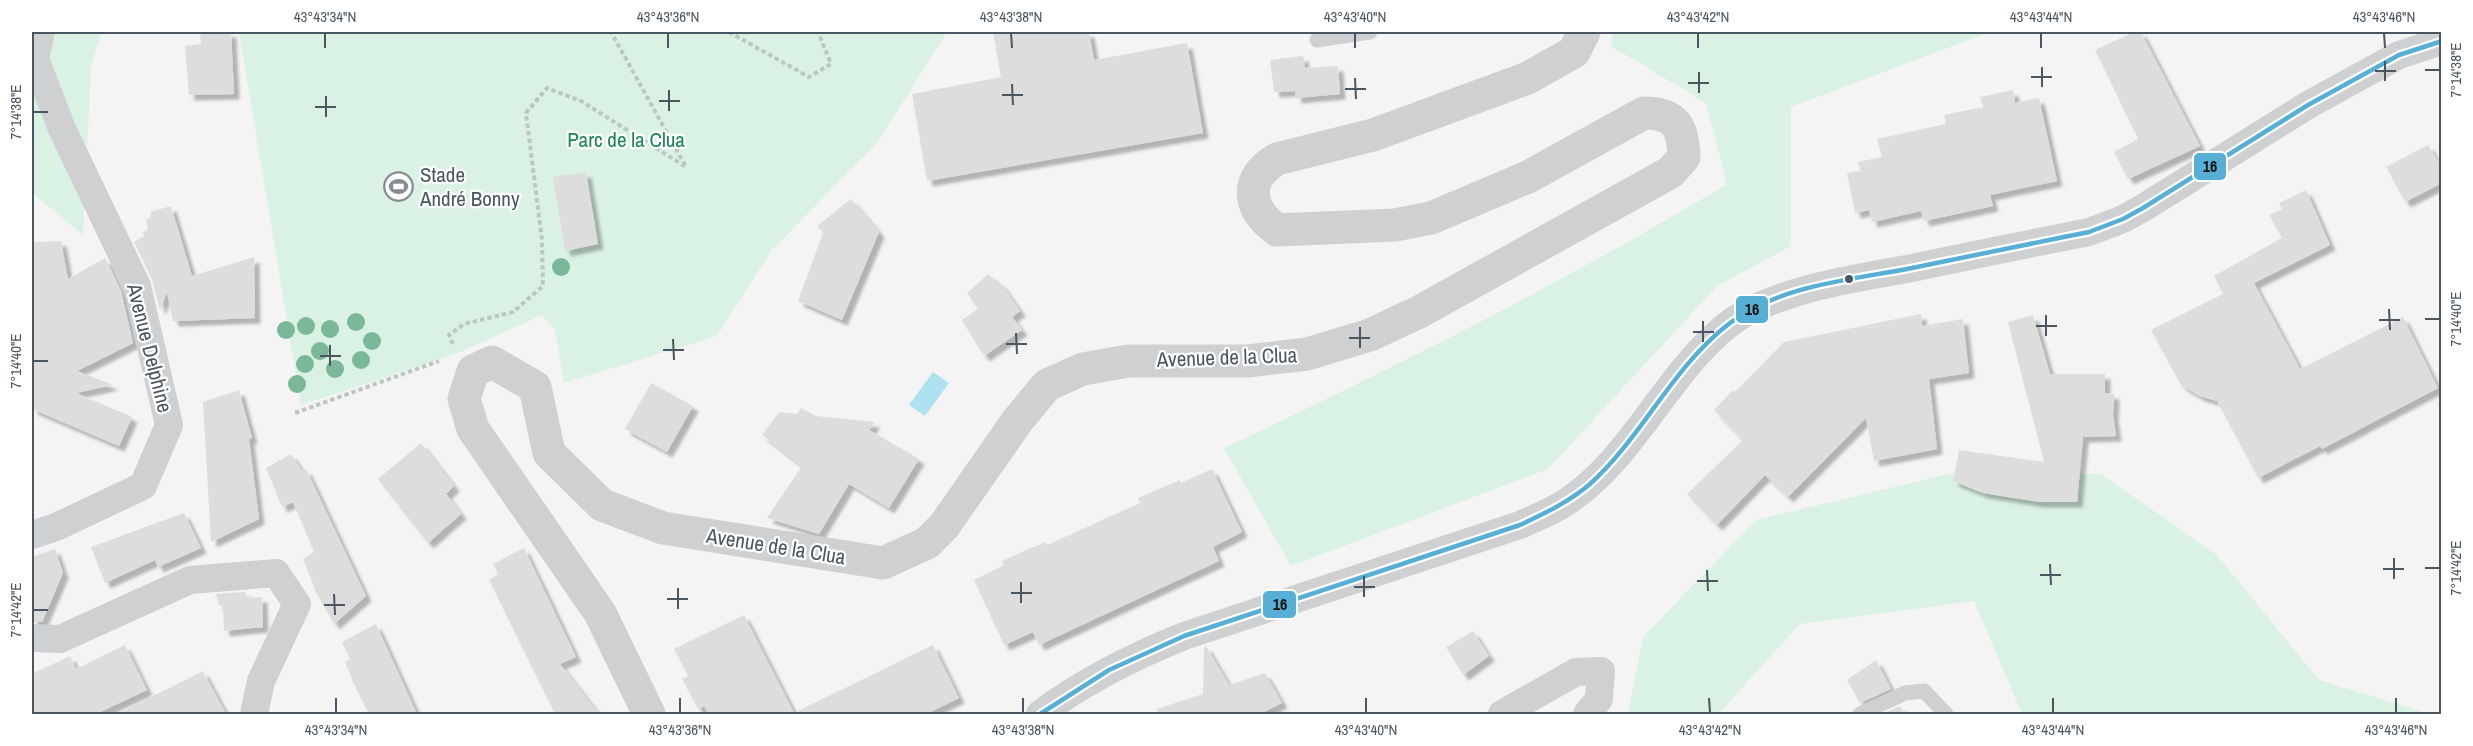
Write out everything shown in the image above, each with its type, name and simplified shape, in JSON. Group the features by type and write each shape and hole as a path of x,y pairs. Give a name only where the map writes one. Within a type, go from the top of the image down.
{"street":[{"name":"Avenue Delphine","path":"32,535 56,527 143,486 169,425 137,286 62,129 35,59 41,32"},
{"name":"Avenue de la Clua","path":"482,366 535,387 549,453 602,506 663,528 883,563 927,543 944,526 1018,420 1047,385 1083,369 1128,361 1248,361 1306,354 1370,335 1419,312 1671,172 1684,157 1683,140 1676,124 1663,113 1644,113 1528,177 1431,218 1395,225 1277,230 1263,220 1253,203 1254,187 1264,167 1277,159 1373,135 1528,78 1574,52 1584,32"},
{"path":"1040,714 1092,679 1137,655 1184,636 1509,529 1565,503 1590,483 1618,454 1689,363 1715,336 1758,306 1791,295 1866,277 2089,232 2143,208 2308,105 2399,55 2442,41"},
{"path":"482,366 464,399 473,429 600,613 650,714"},
{"path":"32,638 60,639 190,580 276,573 297,604 261,681 254,714"},
{"path":"1502,714 1576,672 1601,671 1599,699 1587,714"}],"lane":[{"path":"1317,40 1371,32"},
{"path":"1860,714 1905,693 1924,691 1946,714"}],"path":[{"path":"482,366 458,353 449,335 464,324 513,312 543,286 542,240 526,113 547,88 581,101 686,168 610,32"},
{"path":"729,32 809,78 831,64 818,32"},
{"path":"295,413 441,360 482,366"}],"green space":[{"path":"32,32 102,32 91,65 83,235 32,193"},
{"name":"Parc de la Clua","path":"239,32 947,32 877,143 771,251 717,336 564,383 555,330 542,315 458,353 301,405"},
{"path":"1613,32 1990,32 1791,107 1791,246 1717,286 1548,469 1291,566 1224,448 1542,289 1727,184 1706,103 1611,46"},
{"path":"1957,472 2101,474 2217,555 2319,680 2430,714 2022,714 1974,601 1800,624 1718,714 1628,714 1643,637 1756,520"}],"water":[{"path":"933,372 949,383 925,416 909,405"}],"building":[{"path":"200,32 231,32 234,94 189,95 185,46 201,44"},
{"path":"993,32 1089,32 1094,60 1187,43 1203,133 927,181 912,94 1001,77"},
{"path":"2134,32 2141,32 2200,146 2128,179 2114,152 2138,139 2095,50"},
{"path":"1303,56 1305,68 1338,66 1340,94 1296,98 1295,91 1274,92 1270,60"},
{"path":"2013,90 2015,103 2039,98 2057,181 1990,195 1993,206 1924,221 1921,211 1872,222 1869,210 1855,213 1847,173 1860,171 1858,162 1882,157 1877,139 1946,124 1944,115 1983,107 1980,97"},
{"path":"2428,145 2442,168 2442,183 2405,202 2386,167"},
{"path":"586,172 598,244 565,251 553,177"},
{"path":"2306,190 2330,245 2254,283 2300,369 2403,317 2438,388 2322,449 2320,446 2258,478 2217,401 2200,396 2181,385 2151,330 2223,294 2214,276 2282,238 2269,215 2282,209 2279,203"},
{"path":"851,199 879,232 842,320 798,301 823,233 817,226"},
{"path":"171,206 192,276 254,257 255,318 173,321 167,292 160,310 152,279 134,242 144,236 143,233 148,229 146,219 151,218 150,212"},
{"path":"61,241 68,279 105,258 121,291 133,343 77,371 113,385 76,393 132,417 119,446 32,409 32,242"},
{"path":"988,274 1002,285 1020,311 1012,317 1022,330 984,356 962,320 978,309 967,293"},
{"path":"1921,314 1922,326 1963,319 1969,373 1929,379 1937,449 1874,461 1866,418 1788,497 1765,475 1717,525 1687,494 1743,440 1714,410 1784,342"},
{"path":"2033,315 2050,374 2105,374 2105,393 2114,394 2113,415 2116,436 2083,437 2077,502 2039,502 1983,493 1953,481 1959,450 2044,462 2008,322"},
{"path":"651,383 693,406 667,452 625,429"},
{"path":"239,390 252,438 249,439 259,519 211,542 203,402"},
{"path":"801,408 816,416 875,422 869,430 919,459 889,508 849,484 819,534 767,518 802,466 762,435 779,412 797,414"},
{"path":"421,443 454,486 446,494 461,514 428,543 378,479"},
{"path":"291,454 302,471 306,469 366,596 334,624 316,592 303,559 314,552 293,502 282,507 266,468"},
{"path":"1212,469 1242,532 1213,547 1219,561 1039,645 1033,632 1004,645 974,580 1004,565 1002,561 1045,542 1047,545 1140,503 1138,498"},
{"path":"184,513 201,548 158,567 155,560 105,583 91,547"},
{"path":"524,548 576,657 560,664 599,714 555,714 489,580 498,574 493,564"},
{"path":"55,549 63,573 42,622 32,622 32,557"},
{"path":"245,592 247,598 262,597 263,627 224,631 223,606 219,605 216,594"},
{"path":"744,615 794,713 933,645 959,698 926,714 709,714 704,706 698,709 682,679 688,676 674,649"},
{"path":"376,624 417,714 369,714 353,682 345,662 350,659 342,642"},
{"path":"1473,631 1489,656 1463,675 1446,647"},
{"path":"125,645 147,690 96,714 32,714 32,674 70,656 76,669"},
{"path":"1206,646 1229,685 1265,673 1282,703 1260,714 1158,714 1157,709 1203,694 1204,647"},
{"path":"1876,660 1891,689 1860,703 1847,680"},
{"path":"203,671 226,714 117,714"},
{"path":"1900,706 1904,714 1882,714"}],"transit line":[{"name":"16","path":"1040,714 1109,670 1184,636 1520,525 1556,507 1590,484 1609,465 1675,380 1710,340 1730,323 1770,300 1838,281 2089,232 2123,219 2308,105 2399,55 2442,41"}],"place":[{"name":"Stade André Bonny","path":"399,186"}]}
